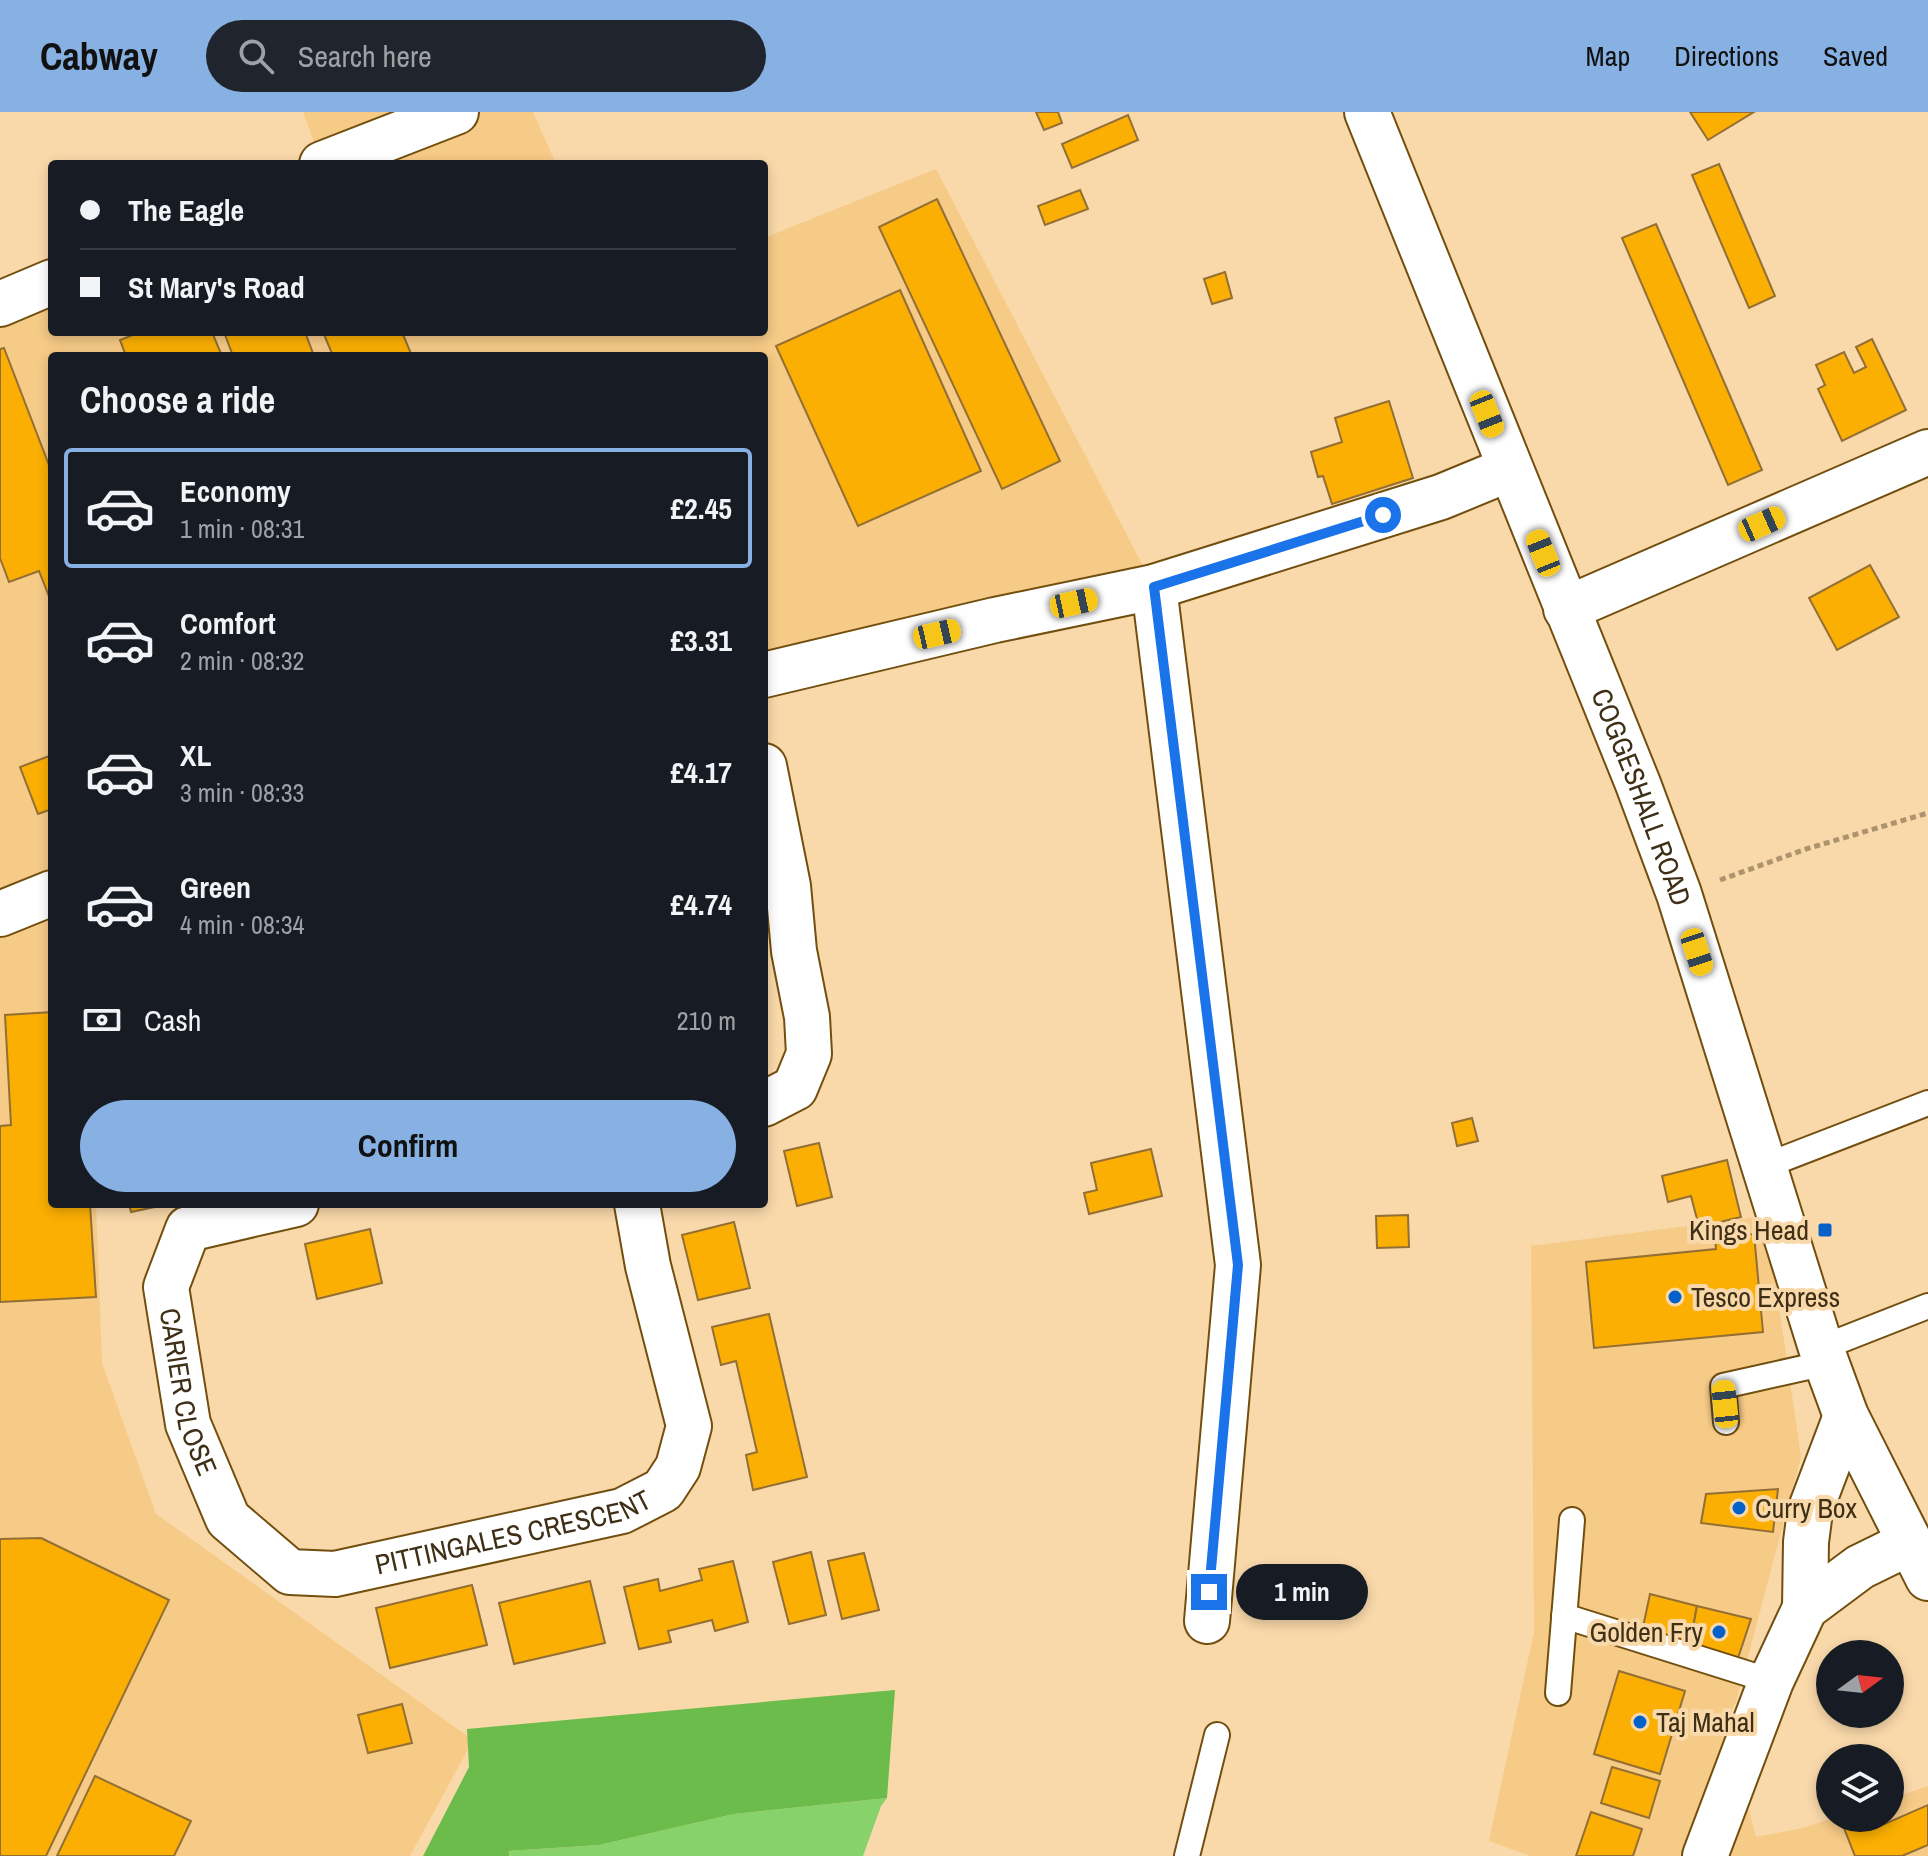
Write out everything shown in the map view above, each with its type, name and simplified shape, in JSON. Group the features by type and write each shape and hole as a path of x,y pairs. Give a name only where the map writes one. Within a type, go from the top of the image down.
{"street":[{"path":"332,160 456,112"},
{"name":"COGGESHALL ROAD","path":"1367,112 1638,784 1679,894 1823,1355 1846,1416 1918,1561"},
{"path":"0,304 48,284"},
{"path":"1566,609 1928,452"},
{"path":"768,674 995,620 1154,587 1441,497 1509,469"},
{"path":"1154,587 1238,1265 1207,1621"},
{"path":"768,786 788,886 794,951 807,1017 809,1054 795,1088 768,1102"},
{"path":"0,914 48,895"},
{"name":"CARIER CLOSE","path":"228,1519 188,1424 166,1287 188,1229 279,1208"},
{"name":"PITTINGALES CRESCENT","path":"228,1519 290,1572 335,1574 622,1511 663,1490 678,1467 689,1426 648,1266 638,1208"},
{"path":"1705,1856 1771,1681 1805,1608 1810,1511 1846,1416"},
{"path":"1805,1608 1860,1567 1918,1561"}],"lane":[{"path":"1765,1166 1928,1103"},
{"path":"1726,1422 1723,1386 1823,1355 1928,1306"},
{"path":"1558,1693 1572,1520"},
{"path":"1564,1616 1771,1681"},
{"path":"1187,1856 1217,1735"}],"path":[{"path":"1679,894 1806,849 1928,813"}],"shaded area":[{"path":"303,112 533,112 554,160 321,160"},
{"path":"936,169 1154,587 768,679 768,352 48,352 48,1208 96,1208 102,1363 156,1514 473,1740 410,1856 0,1856 0,292 48,274 48,336 768,336 768,236"},
{"path":"1766,1216 1801,1457 1736,1702 1725,1722 1756,1837 1816,1824 1816,1832 1904,1832 1904,1794 1928,1786 1928,1856 1530,1856 1489,1841 1534,1632 1531,1246"}],"green space":[{"path":"895,1690 887,1798 734,1814 599,1845 508,1851 510,1856 423,1856 469,1767 467,1729"},
{"path":"887,1798 881,1806 863,1856 511,1856 507,1851 599,1845 734,1814"}],"building":[{"path":"1036,112 1058,112 1062,123 1044,130"},
{"path":"1690,112 1754,112 1708,140"},
{"path":"1128,115 1138,140 1072,168 1062,144"},
{"path":"1719,164 1775,296 1749,308 1692,175"},
{"path":"1080,190 1088,209 1045,225 1038,206"},
{"path":"937,199 1060,461 1002,489 879,227"},
{"path":"1656,224 1762,470 1728,485 1622,238"},
{"path":"1225,272 1232,298 1212,304 1204,279"},
{"path":"900,290 981,471 858,526 776,346"},
{"path":"130,336 214,336 220,352 124,352 120,340"},
{"path":"226,336 306,336 312,352 232,352"},
{"path":"325,336 404,336 410,352 331,352"},
{"path":"1872,339 1906,410 1842,441 1818,389 1825,385 1816,365 1844,352 1854,373 1866,367 1856,347"},
{"path":"4,348 48,463 48,594 39,571 9,582 0,558 0,349"},
{"path":"1389,401 1413,478 1332,504 1323,476 1318,477 1311,452 1342,442 1335,418"},
{"path":"1870,565 1899,617 1837,650 1809,598"},
{"path":"48,756 48,810 38,814 20,767"},
{"path":"48,1012 48,1208 90,1208 96,1297 0,1302 0,1126 11,1125 5,1015"},
{"path":"1472,1118 1478,1141 1457,1146 1452,1123"},
{"path":"819,1143 832,1197 797,1206 784,1151"},
{"path":"1151,1149 1162,1196 1089,1214 1084,1193 1097,1190 1091,1163"},
{"path":"1727,1160 1741,1217 1699,1227 1691,1196 1668,1202 1662,1176"},
{"path":"1408,1215 1409,1247 1377,1248 1376,1216"},
{"path":"734,1222 750,1288 698,1300 682,1235"},
{"path":"370,1229 382,1283 317,1299 305,1244"},
{"name":"Tesco Express","path":"1754,1234 1763,1332 1594,1348 1586,1262 1716,1249 1715,1238"},
{"path":"769,1314 807,1477 753,1490 746,1455 757,1452 736,1361 721,1365 712,1327"},
{"name":"Curry Box","path":"1778,1489 1773,1532 1701,1523 1706,1494"},
{"path":"41,1538 169,1600 46,1856 0,1856 0,1539"},
{"path":"811,1552 826,1615 789,1624 773,1562"},
{"path":"864,1553 879,1610 842,1619 828,1561"},
{"path":"733,1561 748,1622 715,1631 712,1620 668,1631 671,1642 639,1649 624,1587 658,1579 660,1591 702,1580 699,1569"},
{"path":"590,1581 605,1643 514,1664 499,1603"},
{"path":"472,1585 487,1645 390,1668 376,1608"},
{"path":"1650,1594 1697,1606 1690,1644 1643,1627"},
{"name":"Golden Fry","path":"1697,1606 1751,1619 1737,1661 1690,1644"},
{"name":"Taj Mahal","path":"1619,1671 1685,1691 1660,1774 1594,1754"},
{"path":"402,1704 412,1743 368,1753 358,1715"},
{"path":"1612,1767 1660,1781 1649,1818 1601,1803"},
{"path":"95,1776 191,1821 174,1856 57,1856"},
{"path":"1928,1805 1928,1845 1902,1856 1855,1856 1846,1832 1904,1832 1904,1816"},
{"path":"1591,1812 1642,1829 1633,1856 1576,1856"}],"place":[{"name":"Kings Head","path":"1825,1230"},
{"name":"Tesco Express","path":"1675,1297"},
{"name":"Curry Box","path":"1739,1508"},
{"name":"Golden Fry","path":"1719,1632"},
{"name":"Taj Mahal","path":"1640,1722"}],"route":[{"path":"1209,1592 1238,1265 1154,587 1383,515"}]}
